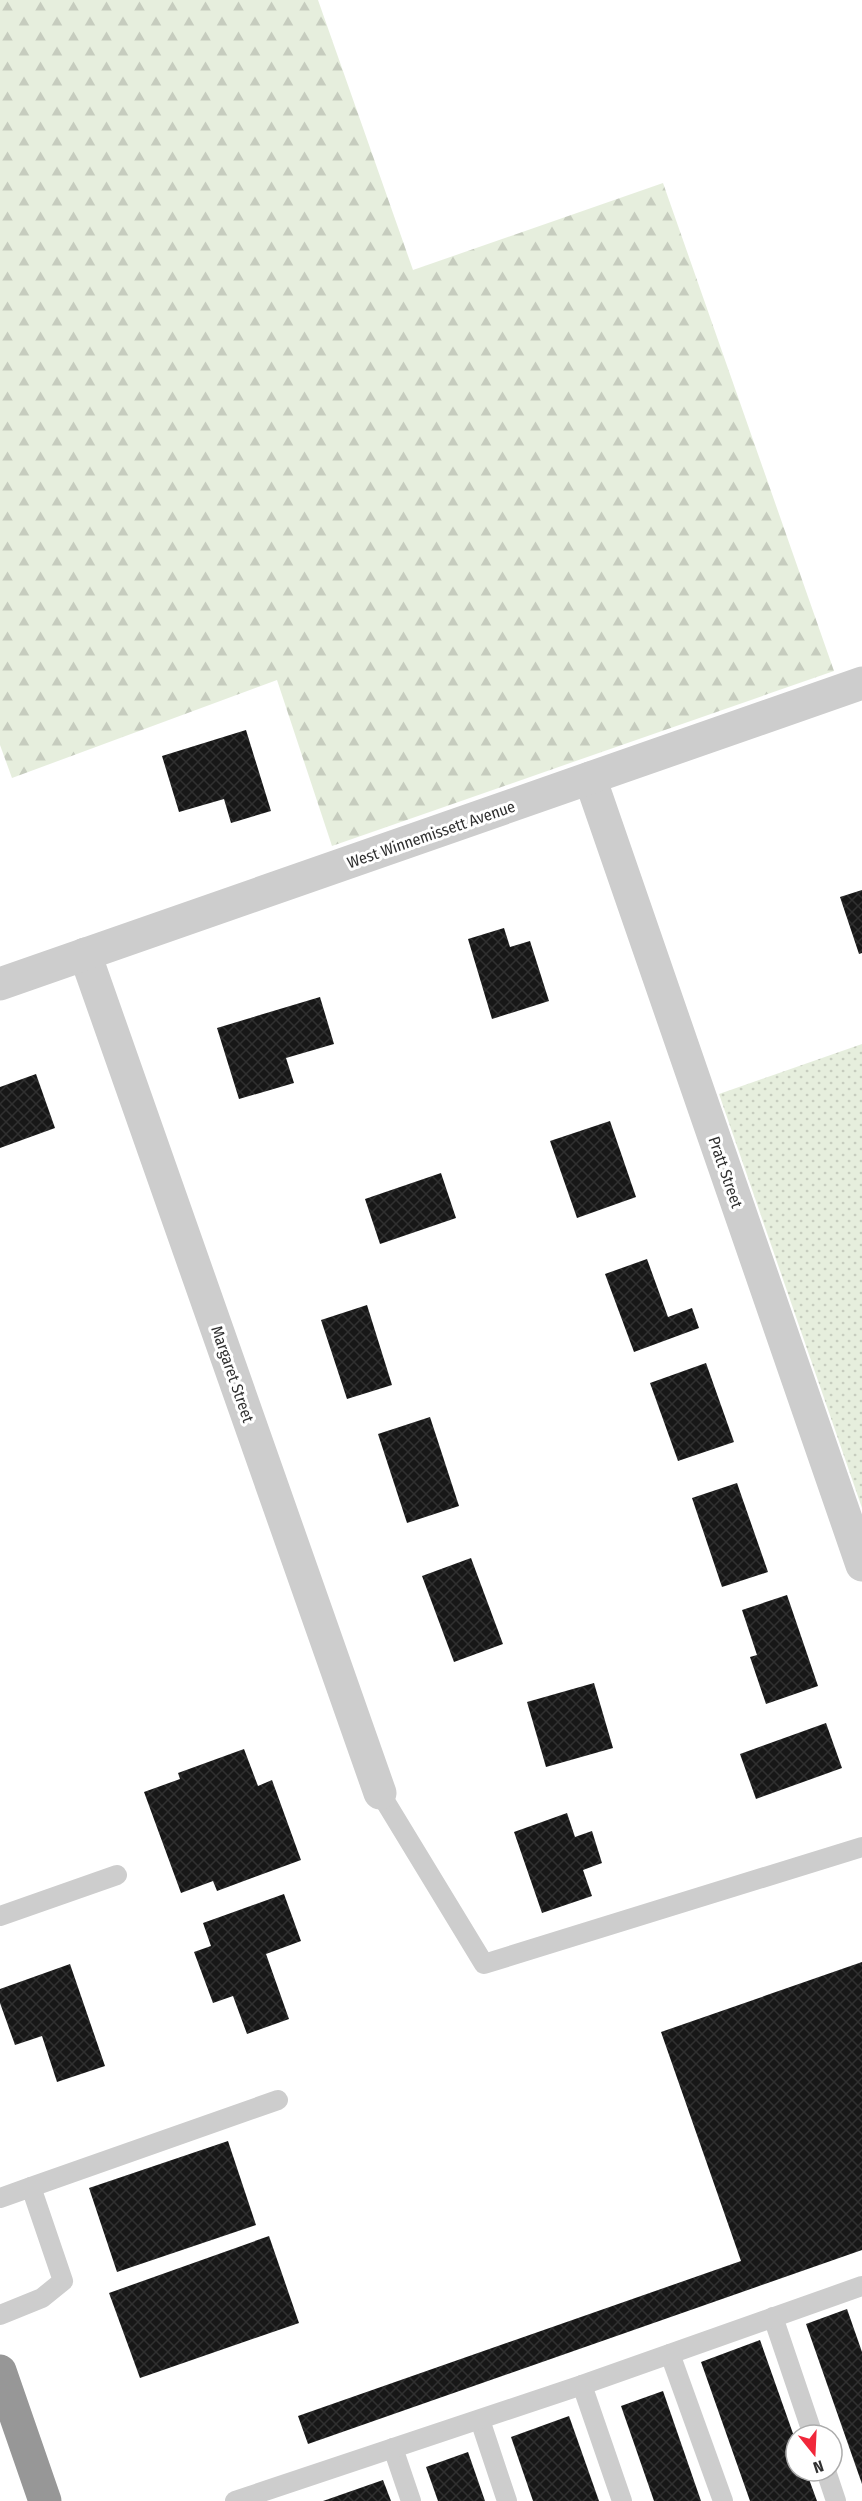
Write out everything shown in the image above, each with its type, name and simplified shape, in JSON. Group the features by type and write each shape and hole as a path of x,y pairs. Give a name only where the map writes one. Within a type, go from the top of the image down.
{"highway":[{"path":"3,2389 45,2501"}],"street":[{"name":"West Winnemissett Avenue","path":"0,984 862,683"},
{"name":"Pratt Street","path":"590,778 862,1565"},
{"name":"Margaret Street","path":"85,954 380,1793"}],"lane":[{"path":"380,1793 484,1964 862,1847"},
{"path":"0,1916 117,1875"},
{"path":"0,2198 278,2100"},
{"path":"0,2315 42,2298 63,2281 32,2187"},
{"path":"235,2501 480,2420 773,2317 861,2290"},
{"path":"773,2317 809,2423"},
{"path":"670,2354 723,2501"},
{"path":"582,2385 622,2501"},
{"path":"480,2420 507,2501"},
{"path":"393,2448 411,2501"},
{"path":"830,2483 836,2501"}],"green space":[{"path":"0,0 318,0 413,270 663,183 834,671 332,846 277,680 12,778 0,745"},
{"path":"862,1044 862,1508 719,1094"}],"building":[{"path":"246,730 271,811 231,823 224,799 179,812 162,756"},
{"path":"862,890 862,953 859,954 840,897"},
{"path":"504,928 510,947 530,941 549,1001 492,1019 468,939"},
{"path":"320,997 334,1044 286,1058 294,1083 239,1099 217,1028"},
{"path":"36,1074 55,1128 0,1148 0,1087"},
{"path":"610,1121 636,1197 577,1218 550,1141"},
{"path":"441,1173 456,1218 380,1244 365,1199"},
{"path":"647,1259 668,1317 692,1308 699,1328 634,1352 605,1274"},
{"path":"367,1305 392,1385 347,1399 321,1320"},
{"path":"706,1363 734,1442 678,1461 650,1383"},
{"path":"430,1417 459,1506 407,1523 378,1434"},
{"path":"737,1483 768,1572 722,1587 692,1498"},
{"path":"471,1558 503,1644 454,1662 422,1576"},
{"path":"787,1595 818,1686 766,1704 750,1657 757,1655 742,1610"},
{"path":"594,1683 613,1748 546,1767 527,1702"},
{"path":"826,1723 842,1768 756,1799 740,1754"},
{"path":"244,1749 258,1786 272,1780 301,1860 217,1891 213,1881 181,1893 144,1792 180,1779 178,1773"},
{"path":"567,1813 575,1837 592,1831 602,1863 583,1870 592,1896 542,1913 514,1832"},
{"path":"284,1894 301,1941 266,1954 289,2019 247,2034 233,1996 213,2003 194,1952 211,1946 203,1923"},
{"path":"862,1962 862,2250 308,2444 298,2416 741,2261 661,2032"},
{"path":"70,1964 105,2066 57,2082 42,2036 15,2045 0,2003 0,1989"},
{"path":"228,2141 256,2225 117,2272 89,2188"},
{"path":"269,2236 299,2323 140,2378 109,2293"},
{"path":"847,2309 862,2352 862,2484 844,2433 844,2423 841,2423 806,2324"},
{"path":"760,2340 789,2423 784,2423 784,2483 810,2483 817,2501 750,2501 701,2362"},
{"path":"663,2391 701,2501 654,2501 621,2406"},
{"path":"569,2416 599,2501 533,2501 511,2437"},
{"path":"468,2452 485,2501 438,2501 426,2467"},
{"path":"383,2480 391,2501 323,2501"}]}
